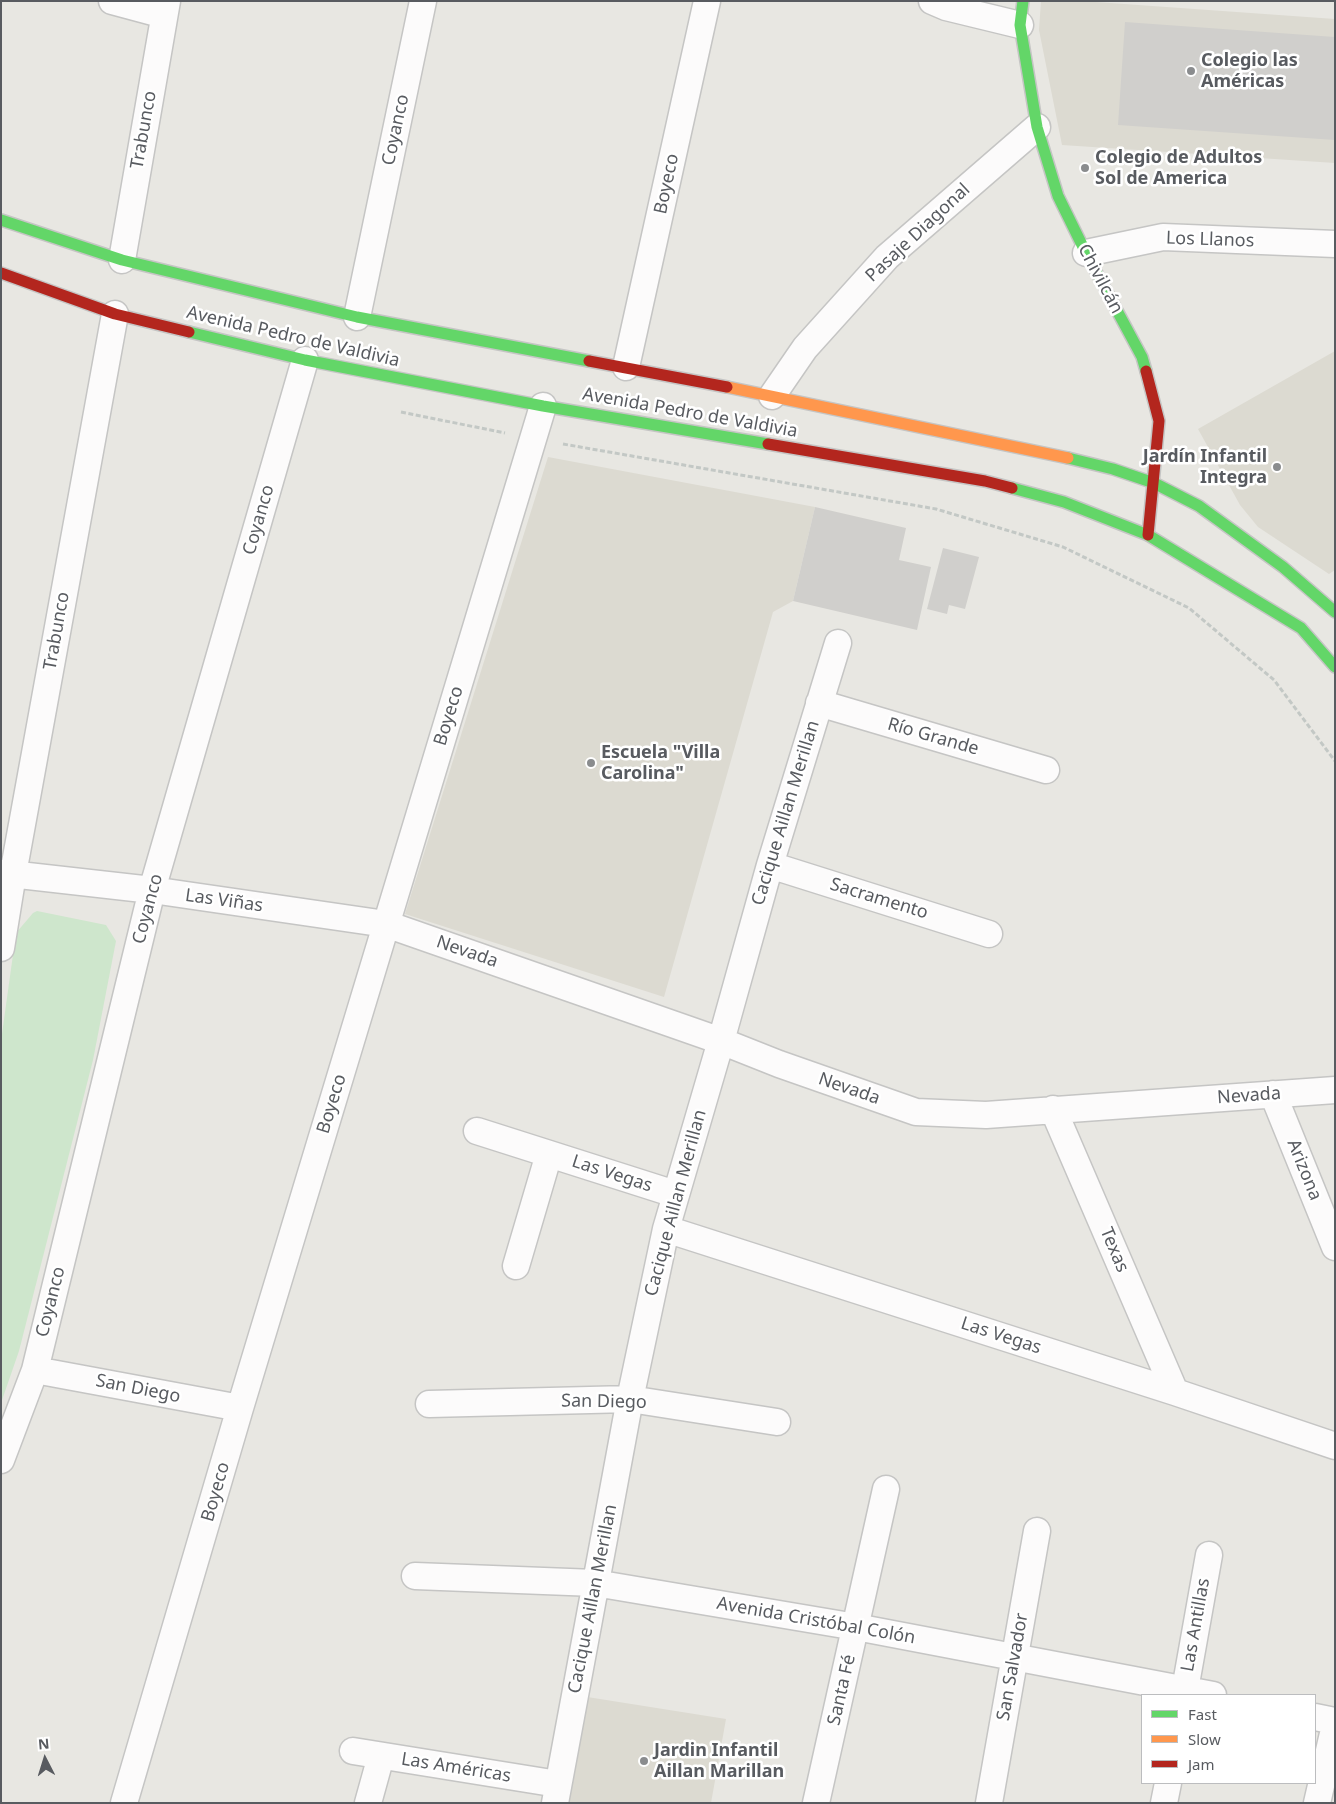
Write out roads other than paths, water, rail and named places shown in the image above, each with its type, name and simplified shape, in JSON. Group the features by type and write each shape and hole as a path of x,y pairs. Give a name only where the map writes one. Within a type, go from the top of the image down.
{"main road":[{"name":"Chivilcán","path":"1022,13 1037,127 1058,196 1086,253 1142,357 1159,421 1148,535"},
{"name":"Avenida Pedro de Valdivia","path":"1,220 122,260 357,317 772,396 1113,469 1154,483 1199,506 1284,567 1335,612"},
{"name":"Avenida Pedro de Valdivia","path":"1,273 115,314 305,360 543,406 985,481 1064,502 1148,535 1301,628 1335,667"}],"street":[{"path":"112,1 165,8"},
{"name":"Coyanco","path":"357,317 423,1"},
{"name":"Boyeco","path":"626,367 707,1"},
{"name":"Chivilcán","path":"932,1 946,7 1022,13"},
{"name":"Trabunco","path":"122,260 165,8"},
{"name":"Pasaje Diagonal","path":"772,396 805,348 887,258 1037,127"},
{"name":"Los Llanos","path":"1086,253 1163,237 1335,244"},
{"name":"Trabunco","path":"1,948 7,873 115,314"},
{"name":"Coyanco","path":"1,1460 35,1370 152,890 305,360"},
{"name":"Boyeco","path":"124,1803 240,1408 543,406"},
{"name":"Cacique Aillan Merillan","path":"556,1793 630,1399 666,1229 770,865 838,644"},
{"name":"Río Grande","path":"820,703 1046,770"},
{"name":"Sacramento","path":"770,865 988,934"},
{"name":"Las Viñas","path":"7,873 152,890 386,924"},
{"name":"Nevada","path":"386,924 721,1041 779,1064 916,1112 986,1115 1335,1090"},
{"name":"Arizona","path":"1273,1094 1335,1247"},
{"name":"Texas","path":"1053,1109 1174,1392"},
{"name":"Las Vegas","path":"477,1131 676,1194"},
{"name":"Las Vegas","path":"516,1266 549,1154"},
{"name":"Las Vegas","path":"666,1229 1174,1392 1335,1446"},
{"name":"San Diego","path":"35,1370 240,1408"},
{"name":"San Diego","path":"429,1404 630,1399 777,1422"},
{"name":"Santa Fé","path":"816,1803 886,1489"},
{"name":"San Salvador","path":"988,1803 1038,1531"},
{"name":"Las Antillas","path":"1184,1692 1209,1555"},
{"name":"Avenida Cristóbal Colón","path":"415,1576 595,1583 856,1627 1184,1692 1203,1694"},
{"path":"1316,1717 1335,1723 1318,1803"},
{"name":"Las Américas","path":"353,1751 556,1793"},
{"path":"368,1803 381,1756"},
{"path":"1164,1803 1168,1784"}],"place":[{"name":"Colegio las Américas","path":"1191,71"},
{"name":"Colegio de Adultos Sol de America","path":"1085,168"},
{"name":"Jardín Infantil Integra","path":"1277,467"},
{"name":"Escuela \"Villa Carolina\"","path":"591,763"},
{"name":"Jardin Infantil Aillan Marillan","path":"644,1761"}]}
